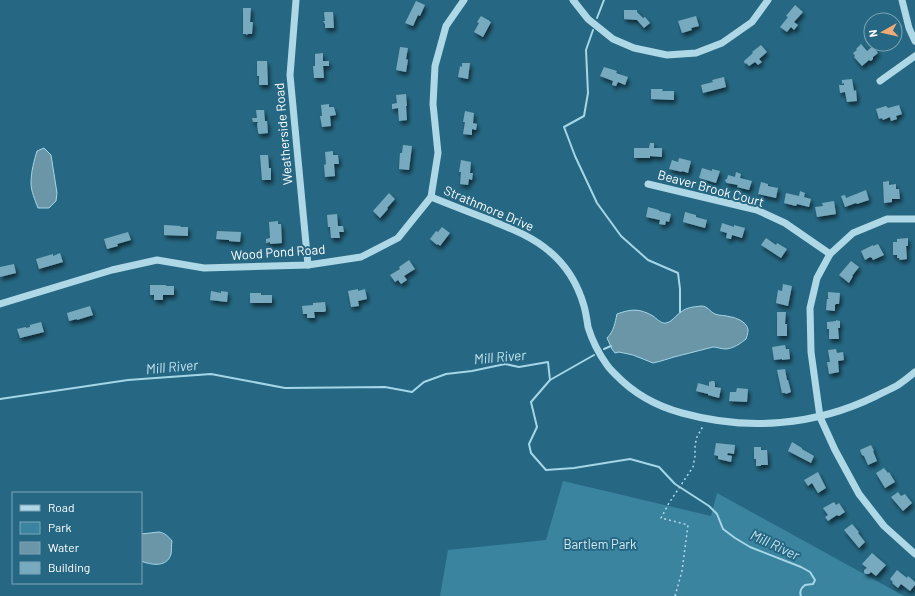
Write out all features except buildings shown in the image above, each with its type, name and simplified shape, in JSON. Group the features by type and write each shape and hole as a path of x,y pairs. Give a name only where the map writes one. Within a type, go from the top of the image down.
{"street":[{"name":"Weatherside Road","path":"296,0 290,76 308,265"},
{"name":"Wood Pond Road","path":"0,304 112,270 157,260 204,268 308,265 361,256 398,238 431,197 438,154 433,104 435,66 446,26 464,0"},
{"path":"573,0 588,18 613,39 634,48 667,55 696,53 722,43 752,22 768,0"},
{"path":"902,0 909,28 915,41"},
{"path":"880,81 915,56"},
{"name":"Beaver Brook Court","path":"648,184 757,210 785,223 830,254"},
{"name":"Strathmore Drive","path":"431,197 512,229 532,239 549,251 566,269 577,288 591,334 607,366 625,384 646,399 669,409 704,419 734,423 780,423 820,417 860,404 898,385 915,372"},
{"path":"915,219 887,219 853,233 830,254 817,278 810,308 811,352 820,417 835,450 859,494 884,526 915,554"}],"path":[{"path":"675,596 682,571 688,525 661,518 693,467 695,445 697,437 703,426 704,419"}],"green space":[{"name":"Bartlem Park","path":"563,481 711,516 717,493 904,596 440,596 448,550 546,540"}],"water":[{"path":"44,148 51,155 57,193 56,201 49,208 38,208 33,196 31,183 37,151"},
{"path":"701,306 707,308 715,314 733,317 743,322 748,328 746,339 737,346 724,349 713,347 653,363 633,355 619,352 615,353 607,338 613,330 617,314 635,310 648,313 662,323 666,323 686,309"},
{"path":"159,532 167,535 172,541 171,552 166,562 149,564 142,561 142,534"}],"waterway":[{"path":"597,18 604,0"},
{"path":"593,30 586,50 588,93 584,116 564,127 575,156 597,203 621,236 648,260 678,273 680,312"},
{"path":"604,349 611,346"},
{"path":"550,380 594,355"},
{"name":"Mill River","path":"0,399 128,380 211,374 285,388 385,387 412,392 424,382 446,374 472,371 505,364 519,367 548,362 550,380 531,402 537,427 529,444 531,453 546,470 574,468 630,459 659,467 675,484 709,506 717,514 723,529 735,538 750,547 810,572 815,580 813,584 802,587 800,591 801,596"}]}
